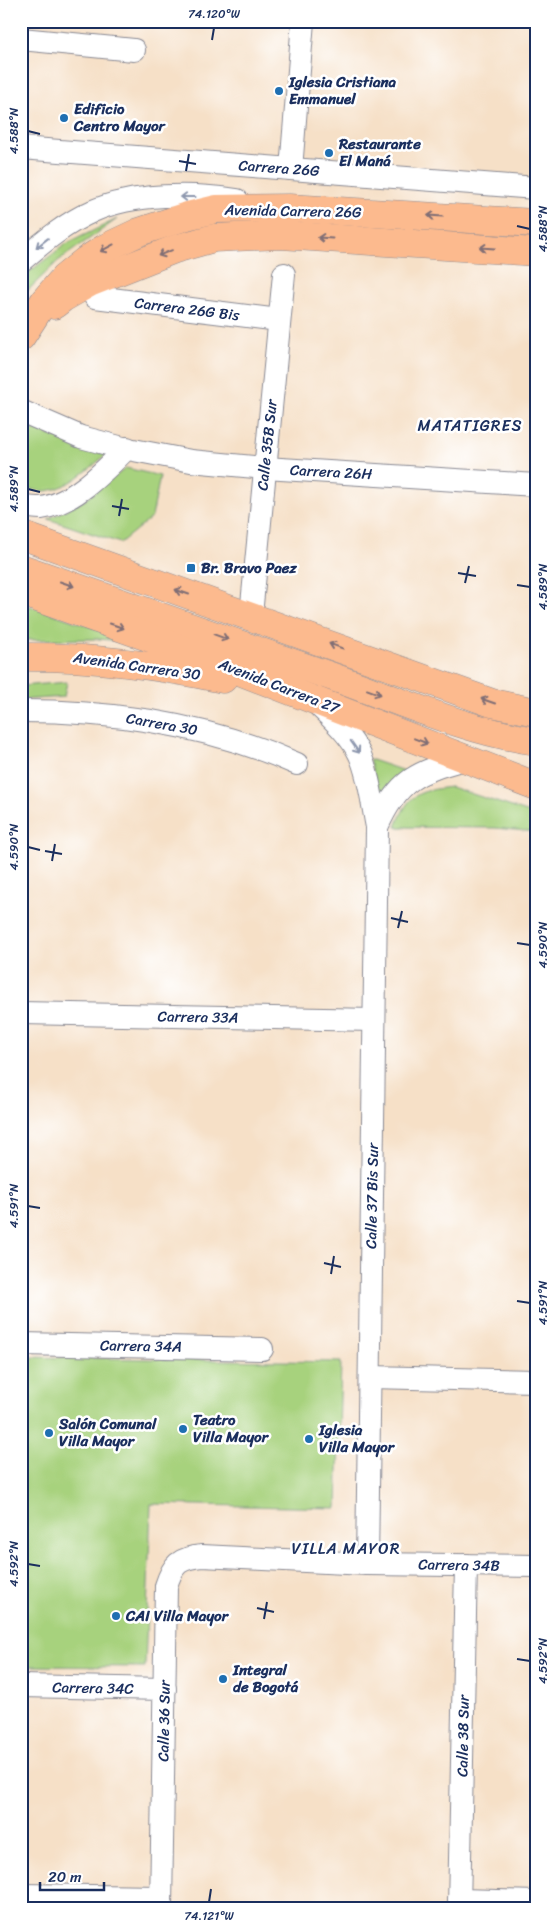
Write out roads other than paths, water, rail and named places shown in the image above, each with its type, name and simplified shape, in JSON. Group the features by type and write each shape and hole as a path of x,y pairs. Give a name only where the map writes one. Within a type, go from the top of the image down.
{"main road":[{"name":"Avenida Carrera 26G","path":"25,331 45,300 64,278 105,248 139,232 187,216 216,209 288,208 536,223"},
{"name":"Avenida Carrera 26G","path":"25,331 63,298 89,284 175,249 214,238 281,235 536,252"},
{"path":"21,535 492,702 536,712"},
{"name":"Avenida Carrera 27","path":"21,568 490,732 536,741"},
{"name":"Avenida Carrera 27","path":"21,592 190,652 536,786"},
{"name":"Avenida Carrera 30","path":"21,657 62,656 148,665 311,698"}],"street":[{"path":"291,169 302,21"},
{"path":"21,39 134,50"},
{"name":"Carrera 26G","path":"21,148 536,188"},
{"path":"21,261 72,222 94,210 125,201 159,197 216,197 288,208"},
{"name":"Calle 35B Sur","path":"251,615 284,274"},
{"name":"Carrera 26G Bis","path":"95,297 279,320"},
{"name":"Carrera 26H","path":"21,411 81,437 192,461 265,468 536,485"},
{"path":"21,506 41,508 62,502 96,478 127,448"},
{"name":"Calle 37 Bis Sur","path":"311,698 341,728 359,754 368,775 376,827 367,1564"},
{"name":"Carrera 30","path":"21,711 67,711 128,717 193,728 272,753 297,764"},
{"name":"Calle 37 Bis Sur","path":"376,827 394,794 411,779 428,769 465,758"},
{"name":"Carrera 33A","path":"21,1013 374,1020"},
{"name":"Carrera 34A","path":"21,1344 262,1348"},
{"path":"370,1377 536,1381"},
{"name":"Carrera 34B","path":"202,1556 367,1564 536,1566"},
{"name":"Calle 36 Sur","path":"161,1903 166,1586 170,1573 177,1563 188,1557 202,1556"},
{"name":"Calle 38 Sur","path":"459,1904 466,1565"},
{"name":"Carrera 34C","path":"21,1686 165,1689"},
{"path":"21,1896 161,1903"},
{"path":"459,1904 536,1902"}],"place":[{"name":"Iglesia Cristiana Emmanuel","path":"279,91"},
{"name":"Edificio Centro Mayor","path":"64,118"},
{"name":"Restaurante El Maná","path":"329,153"},
{"name":"Br. Bravo Paez","path":"191,568"},
{"name":"Teatro Villa Mayor","path":"183,1429"},
{"name":"Salón Comunal Villa Mayor","path":"49,1433"},
{"name":"Iglesia Villa Mayor","path":"309,1439"},
{"name":"CAI Villa Mayor","path":"116,1616"},
{"name":"Integral de Bogotá","path":"223,1679"}],"district":[{"name":"MATATIGRES","path":"470,425"},
{"name":"VILLA MAYOR","path":"346,1548"}]}
